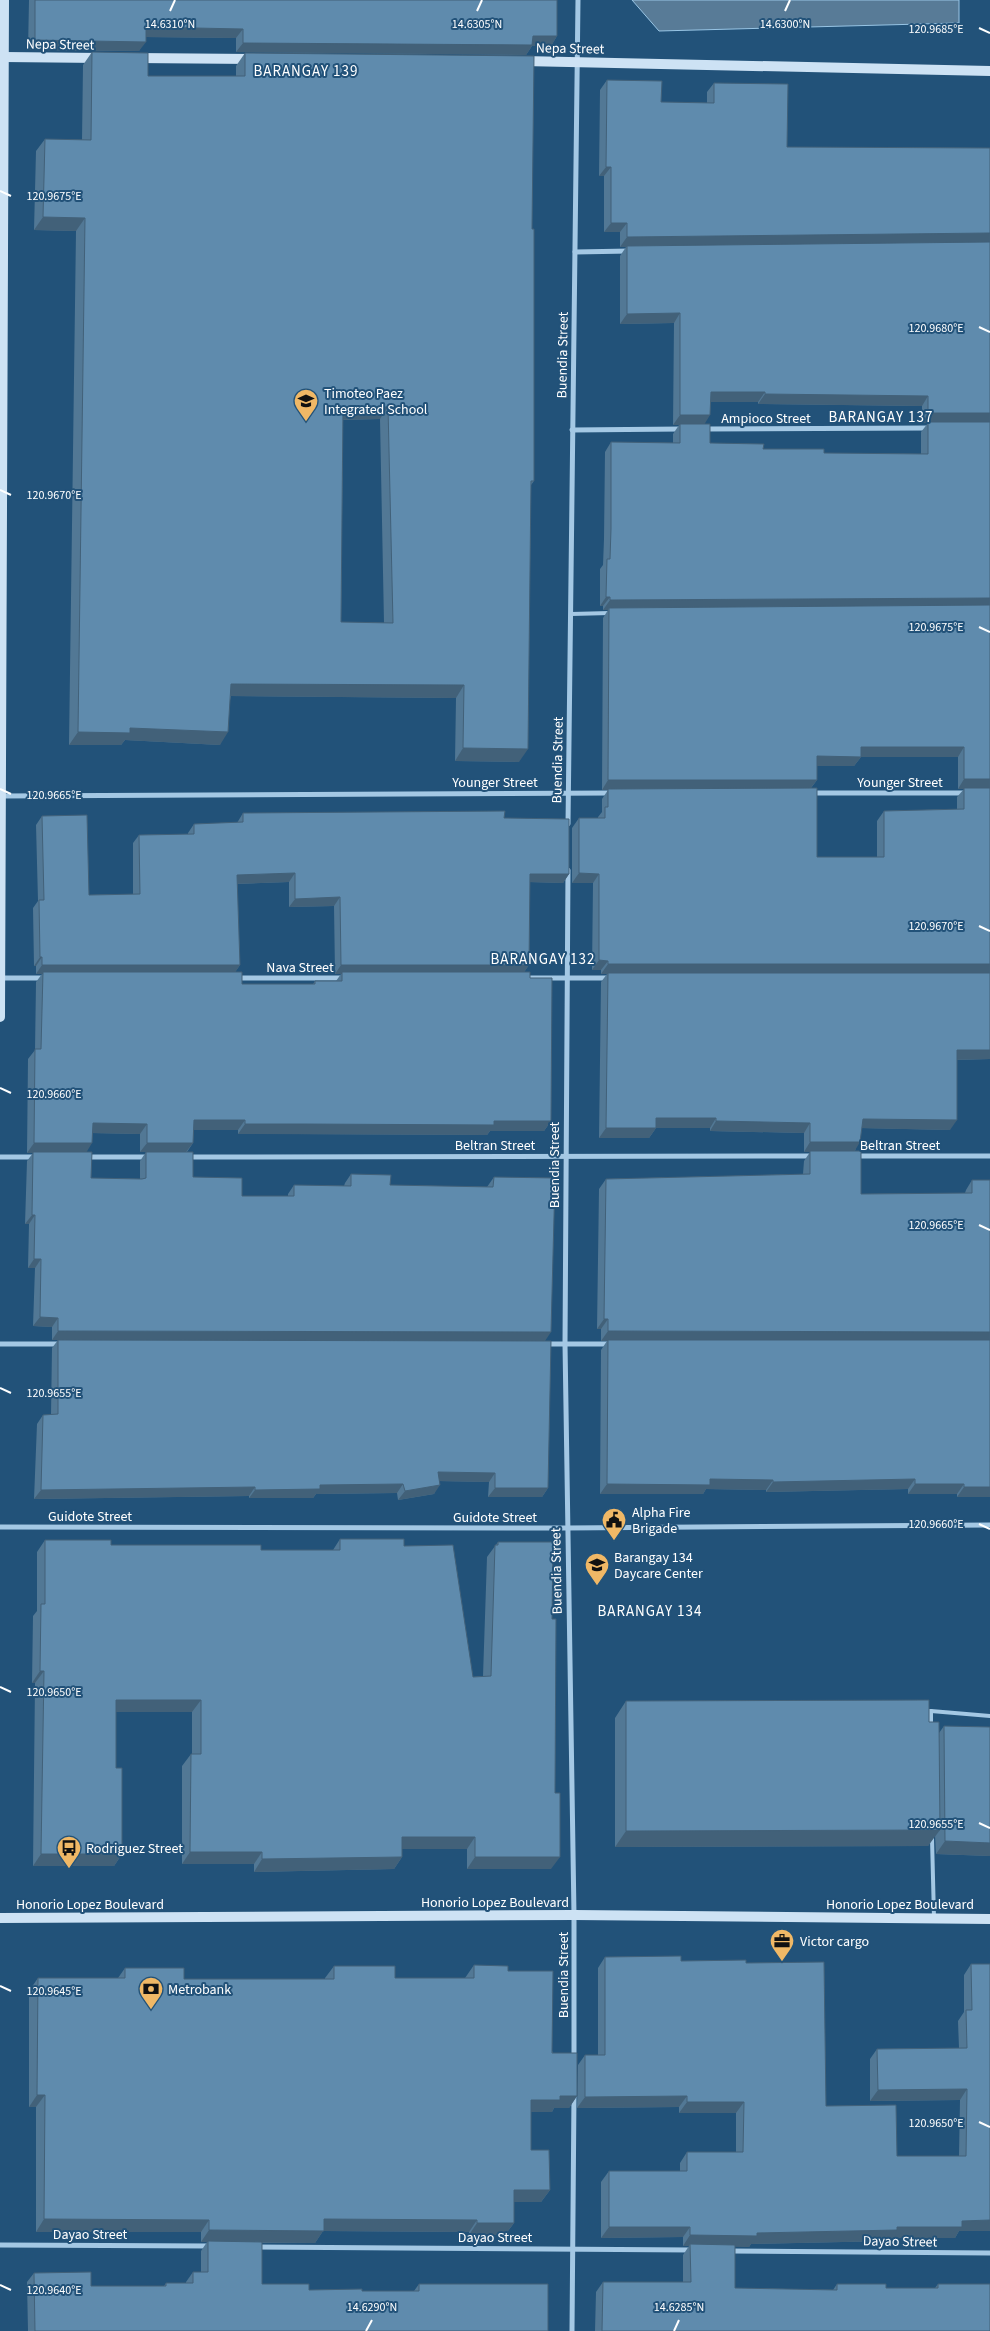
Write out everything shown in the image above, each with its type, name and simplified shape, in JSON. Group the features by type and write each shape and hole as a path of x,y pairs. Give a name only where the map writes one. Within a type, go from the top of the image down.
{"street":[{"path":"0,1017 2,57 4,0"},
{"name":"Buendia Street","path":"568,832 578,0"},
{"name":"Nepa Street","path":"2,57 259,59"},
{"name":"Nepa Street","path":"508,61 990,71"},
{"path":"575,252 634,251"},
{"name":"Ampioco Street","path":"702,429 940,428"},
{"path":"572,430 692,429"},
{"name":"Younger Street","path":"0,796 617,793"},
{"name":"Younger Street","path":"804,793 970,793"},
{"name":"Buendia Street","path":"568,861 565,1344 566,1528 574,1915 574,2063"},
{"path":"0,978 53,978"},
{"name":"Nava Street","path":"231,978 350,978"},
{"path":"518,978 617,978"},
{"name":"Beltran Street","path":"176,1157 822,1156"},
{"name":"Beltran Street","path":"852,1156 990,1156"},
{"path":"0,1157 46,1157"},
{"path":"76,1157 156,1157"},
{"path":"0,1344 70,1344"},
{"path":"535,1344 614,1344"},
{"name":"Guidote Street","path":"0,1527 566,1528 990,1525"},
{"name":"Honorio Lopez Boulevard","path":"0,1918 574,1915 990,1919"},
{"path":"572,2331 574,2092"},
{"name":"Dayao Street","path":"0,2245 214,2246"},
{"name":"Dayao Street","path":"254,2247 701,2250"},
{"name":"Dayao Street","path":"721,2250 990,2253"}],"lane":[{"path":"571,614 620,613"},
{"path":"921,1711 990,1716"},
{"path":"931,1711 931,1730"},
{"path":"932,1834 934,1918"}],"water":[{"path":"632,0 959,0 959,23 659,31"}],"building":[{"path":"35,0 557,0 557,36 533,36 532,45 243,43 243,29 146,27 146,42 35,40"},
{"name":"Timoteo Paez Integrated School","path":"92,52 148,53 148,76 245,76 245,53 534,56 532,229 534,229 534,481 531,481 528,749 463,748 464,685 231,684 228,732 130,728 130,733 78,732 85,218 43,217 45,139 91,140","holes":["343,407 388,407 393,623 341,622"]},
{"path":"607,80 662,81 661,102 714,103 714,83 788,84 787,147 990,148 990,233 627,237 627,223 611,223 611,167 606,167"},
{"path":"990,242 990,413 928,413 928,396 711,392 710,415 680,415 680,313 627,314 627,246"},
{"path":"928,422 990,422 990,598 610,600 610,597 606,597 607,559 610,559 611,529 611,442 680,443 680,424 710,424 710,443 764,444 763,449 824,449 824,453 928,454"},
{"path":"990,605 990,779 964,779 964,747 861,747 861,757 817,756 817,780 608,780 609,608"},
{"path":"817,788 817,857 884,857 884,811 964,809 964,788 990,788 990,964 608,964 608,961 599,960 599,874 579,873 579,818 605,818 605,807 608,807 608,789"},
{"path":"505,811 504,818 569,819 569,874 530,874 529,965 341,965 340,897 295,899 295,873 237,875 240,965 42,965 42,957 40,957 39,900 44,900 42,816 87,815 89,895 140,894 139,835 194,834 194,824 243,822 243,813"},
{"path":"43,972 242,972 242,984 315,984 315,981 342,981 342,972 530,972 530,978 552,978 551,1121 494,1121 494,1125 245,1124 245,1120 194,1120 193,1143 147,1143 147,1124 93,1123 92,1143 34,1143 35,1049 41,1049"},
{"path":"608,973 990,973 990,1050 957,1050 957,1120 863,1119 860,1142 810,1142 810,1123 716,1121 716,1118 656,1118 656,1128 606,1128"},
{"path":"810,1151 861,1151 861,1194 972,1193 972,1180 990,1180 990,1332 608,1331 608,1319 604,1319 606,1179 810,1174"},
{"path":"33,1152 92,1152 91,1178 142,1179 146,1178 146,1152 193,1152 193,1177 242,1178 242,1196 294,1196 294,1185 351,1186 351,1174 391,1175 390,1185 493,1187 494,1177 555,1178 551,1332 58,1331 58,1318 40,1317 41,1259 34,1259 35,1215 32,1215"},
{"path":"58,1340 551,1341 548,1488 495,1488 495,1473 438,1472 440,1485 405,1491 403,1484 320,1485 320,1489 255,1490 255,1487 41,1490 43,1415 58,1414"},
{"path":"608,1340 990,1340 990,1487 964,1487 964,1484 915,1484 915,1479 773,1482 773,1480 710,1479 710,1485 607,1484"},
{"path":"340,1539 404,1539 404,1546 453,1545 473,1677 491,1676 495,1545 498,1545 498,1542 553,1542 552,1619 556,1619 555,1793 560,1793 560,1857 475,1857 475,1837 402,1837 402,1857 262,1859 262,1852 190,1852 191,1754 201,1754 201,1700 116,1700 116,1768 122,1768 122,1854 41,1854 44,1671 40,1671 41,1604 45,1604 45,1540 111,1540 111,1545 261,1545 261,1550 340,1550"},
{"path":"929,1700 929,1722 939,1722 940,1830 626,1831 626,1701"},
{"path":"944,1726 990,1727 990,1843 945,1841"},
{"path":"681,1956 681,1961 746,1960 746,1963 824,1962 826,2106 896,2105 897,2156 966,2156 967,2089 878,2090 877,2049 967,2048 966,2010 972,2010 971,1964 990,1964 990,2220 962,2221 962,2227 897,2227 897,2230 757,2233 757,2236 690,2235 690,2227 609,2227 609,2171 687,2171 687,2152 743,2152 744,2102 687,2102 687,2096 585,2097 585,2055 605,2055 605,1957"},
{"path":"474,1965 508,1966 508,1971 553,1971 552,2053 577,2053 577,2096 560,2096 560,2100 531,2100 531,2150 549,2150 550,2190 514,2190 514,2223 477,2223 477,2220 324,2219 324,2231 209,2230 209,2220 44,2219 45,2095 37,2095 38,1978 125,1978 125,1968 184,1968 184,1979 334,1979 334,1966 395,1966 395,1978 474,1978"},
{"path":"208,2241 262,2242 262,2284 309,2284 309,2290 419,2291 419,2284 548,2284 548,2331 35,2331 34,2273 91,2272 91,2286 166,2286 166,2283 193,2283 193,2272 208,2272"},
{"path":"690,2244 735,2245 735,2288 837,2290 837,2284 886,2284 886,2288 938,2288 938,2284 990,2284 990,2331 602,2331 603,2282 691,2282"}],"place":[{"name":"Timoteo Paez Integrated School","path":"306,422"},
{"name":"Alpha Fire Brigade","path":"614,1541"},
{"name":"Barangay 134 Daycare Center","path":"597,1586"},
{"name":"Rodriguez Street","path":"69,1869"},
{"name":"Victor cargo","path":"782,1962"},
{"name":"Metrobank","path":"151,2010"}],"district":[{"name":"BARANGAY 139","path":"306,71"},
{"name":"BARANGAY 137","path":"881,417"},
{"name":"BARANGAY 132","path":"543,959"},
{"name":"BARANGAY 134","path":"650,1611"}]}
